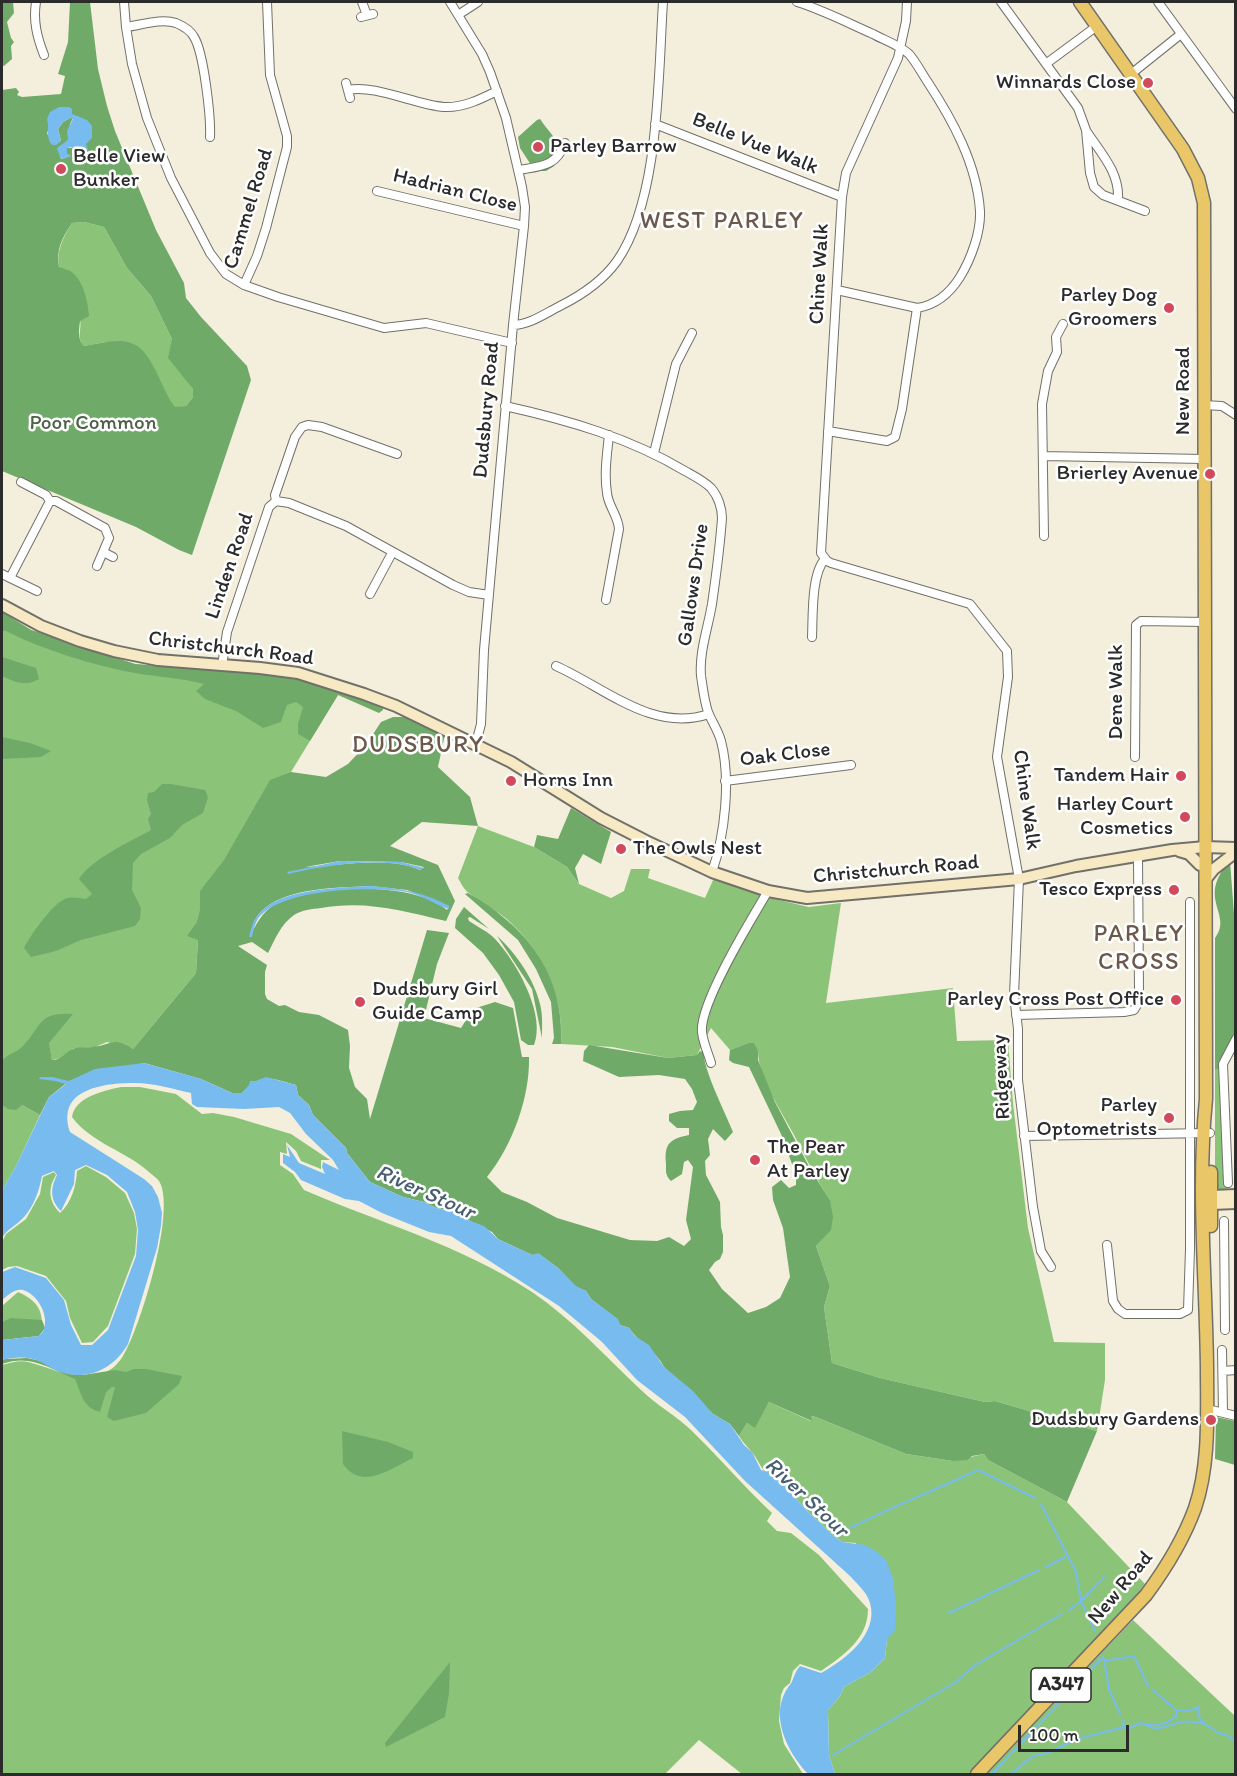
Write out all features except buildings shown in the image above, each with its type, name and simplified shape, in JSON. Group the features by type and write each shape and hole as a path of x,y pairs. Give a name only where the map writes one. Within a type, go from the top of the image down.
{"main road":[{"name":"New Road","path":"977,1774 1146,1595 1168,1564 1184,1535 1196,1506 1205,1461 1206,1312 1211,1249 1206,1099 1206,879 1203,847 1204,203 1198,178 1183,149 1080,2"},
{"name":"Christchurch Road","path":"2,605 41,626 103,648 158,660 298,673 386,702 476,743 601,818 712,872 768,891 807,898 1019,879 1076,866 1236,841"},
{"name":"New Road","path":"1203,847 1200,865 1201,959 1206,1004"},
{"name":"Christchurch Road","path":"1203,847 1236,850"},
{"path":"1172,850 1189,854 1200,865"},
{"path":"1206,879 1236,850"},
{"path":"1209,1200 1236,1195"},
{"path":"1209,1200 1236,1203"}],"street":[{"path":"36,2 34,13 36,34 44,56"},
{"path":"124,2 132,64 147,118 171,178 210,253 226,274 244,285 384,328 426,323 512,343"},
{"name":"Cammel Road","path":"244,285 266,228 287,147 270,75 267,2"},
{"path":"362,2 367,15"},
{"path":"450,2 482,54 507,118 519,170 525,207 513,325"},
{"path":"458,15 478,2"},
{"name":"Dudsbury Road","path":"476,743 481,724 489,595 513,325 524,323 583,294 603,278 617,261 643,204 648,184 655,124 663,2"},
{"path":"797,2 828,13 901,49 911,57 955,130 971,172 980,212 972,250 963,272 944,297 925,307 917,308 837,290"},
{"name":"Chine Walk","path":"907,2 901,49 846,173 842,197 821,553 831,563 970,604 1007,651 1008,676 997,757 1019,879"},
{"path":"1001,2 1078,108 1086,130 1116,178 1118,200"},
{"path":"1158,2 1236,109"},
{"path":"126,27 173,22 194,36 200,54 208,99 211,120 210,137"},
{"path":"1047,63 1097,26"},
{"path":"1131,74 1181,34"},
{"path":"348,90 362,89 442,107 463,105 497,92"},
{"name":"Belle Vue Walk","path":"655,124 842,197"},
{"path":"1086,130 1090,173 1094,186 1103,195 1145,211"},
{"path":"519,170 541,166 557,159 565,143"},
{"name":"Hadrian Close","path":"377,191 524,226"},
{"path":"828,431 887,441 895,437 902,409 917,308"},
{"path":"1044,536 1042,404 1048,371 1057,352 1056,337 1063,324"},
{"path":"654,453 676,364 692,333"},
{"path":"1203,405 1222,406 1236,416"},
{"name":"Gallows Drive","path":"505,406 609,435 654,453 712,489 721,507 712,604 701,660 704,695 721,742 725,781 721,837 712,872"},
{"path":"276,501 275,495 295,437 302,428 315,426 397,454"},
{"path":"606,600 619,529 618,519 609,503 607,493 609,435"},
{"path":"1043,456 1204,459"},
{"path":"21,482 46,495 50,501"},
{"path":"50,501 56,501 105,528 109,538 97,566"},
{"path":"10,578 50,501"},
{"name":"Linden Road","path":"222,666 224,641 270,507 276,501 289,503 346,526 453,585 470,592 489,595"},
{"path":"103,552 113,557"},
{"path":"370,594 392,553"},
{"name":"Chine Walk","path":"812,637 813,600 820,564 825,559"},
{"path":"2,574 37,591"},
{"name":"Dene Walk","path":"1134,757 1136,625 1142,621 1205,622"},
{"path":"556,666 636,709 663,717 689,718 709,714"},
{"name":"Oak Close","path":"725,781 850,765"},
{"path":"1016,1015 1134,1010 1139,992 1138,856"},
{"name":"Ridgeway","path":"1019,879 1014,995 1018,1080 1033,1207 1041,1251 1051,1267"},
{"path":"711,1063 702,1031 706,1007 768,891"},
{"path":"1107,1245 1113,1301 1118,1309 1125,1314 1180,1314 1188,1310 1190,902"},
{"path":"1227,1183 1231,1159 1225,1114 1223,1064 1234,1044"},
{"path":"1225,1114 1236,1113"},
{"path":"1024,1136 1207,1133"},
{"path":"1224,1221 1225,1330"},
{"path":"1224,1281 1236,1281"},
{"path":"1222,1350 1223,1413"},
{"path":"1223,1371 1236,1370"},
{"path":"1207,1409 1236,1416"}],"green space":[{"path":"2,2 13,2 14,13 7,22 14,42 11,46 12,59 4,66 2,65"},
{"name":"Poor Common","path":"70,2 90,2 98,69 107,106 156,230 184,283 186,298 247,366 251,380 192,555 136,527 2,471 2,90 16,88 19,92 17,95 22,97 61,94 65,76 58,74 68,42","holes":["70,112 79,117 86,147 67,148 67,154 70,156 62,159 60,157 68,140 73,118 63,122 58,129 61,141 47,134 49,126","84,222 104,227 127,268 151,296 172,339 168,358 193,389 193,397 186,406 175,407 151,362 139,347 120,341 84,346 80,340 80,321 89,316 83,287 73,273 59,267 58,255 63,239 72,223"]},
{"path":"540,119 557,144 554,166 546,171 535,171 520,148 518,137"},
{"path":"84,222 104,227 127,268 151,296 172,339 184,376 193,389 193,397 186,406 175,408 167,398 155,372 106,342 84,346 82,343 80,320 76,305 61,273 59,252 72,223"},
{"path":"2,612 31,630 135,664 290,677 338,695 207,906 198,940 196,973 133,1049 107,1042 95,1047 74,1048 61,1058 52,1060 49,1045 22,1105 40,1115 2,1191"},
{"path":"2,612 31,630 135,664 290,677 383,705 383,710 379,713 338,695 310,741 298,734 298,724 303,707 296,702 287,705 281,722 263,728 236,711 205,699 196,691 204,684 103,666 2,631"},
{"path":"2,657 36,668 39,679 25,683 2,676"},
{"path":"393,717 411,717 426,727 445,734 438,767 470,797 478,826 422,822 390,846 438,865 455,901 446,921 384,908 338,906 307,910 294,915 282,927 268,953 252,942 238,946 267,965 265,994 267,999 279,1006 285,1005 299,1012 319,1015 348,1030 349,1068 355,1087 367,1099 370,1119 427,930 449,933 437,964 424,1018 461,1028 473,1009 495,1002 513,1008 522,1057 529,1057 529,1073 518,1121 504,1151 487,1177 502,1192 557,1218 630,1240 657,1241 669,1237 684,1246 691,1239 686,1220 693,1167 688,1160 684,1162 682,1174 671,1181 666,1173 666,1151 673,1140 689,1135 689,1128 677,1128 669,1121 669,1114 693,1110 697,1102 692,1089 685,1079 659,1075 619,1077 583,1061 584,1051 589,1045 668,1058 697,1055 700,1051 704,1052 710,1079 733,1132 725,1141 713,1129 708,1139 710,1155 705,1161 706,1175 720,1202 723,1235 723,1252 720,1259 709,1270 722,1289 748,1313 766,1307 780,1298 790,1277 783,1228 773,1200 772,1187 781,1180 789,1188 796,1185 796,1175 781,1134 749,1067 729,1060 730,1050 754,1043 758,1051 758,1060 775,1102 812,1172 830,1200 833,1217 831,1230 816,1246 830,1286 824,1307 832,1363 880,1378 985,1402 995,1401 1097,1431 1067,1502 988,1460 984,1454 972,1456 967,1460 953,1461 906,1454 816,1417 811,1416 812,1421 769,1402 755,1428 747,1423 739,1436 730,1424 713,1414 664,1367 657,1356 629,1328 620,1325 617,1319 591,1299 586,1291 576,1287 558,1268 539,1254 532,1255 498,1239 492,1232 468,1220 458,1212 436,1208 424,1202 403,1197 370,1182 347,1153 346,1148 313,1115 309,1105 298,1095 296,1085 279,1080 261,1079 242,1093 232,1093 201,1079 144,1063 69,1081 49,1097 40,1115 22,1105 16,1110 2,1105 2,1061 21,1048 41,1022 53,1015 73,1014 49,1043 52,1060 58,1059 75,1048 99,1046 112,1042 133,1049 196,973 198,940 187,936 197,922 200,910 200,891 224,860 270,780 291,772 326,777 348,764 366,745 381,722","holes":["340,861 401,862 424,867 420,870 394,863 305,867","370,886 407,890 449,906 447,910 431,900 387,890 336,890 312,893 291,898 269,908 262,915 250,936 255,920 265,908 276,901 301,892"]},
{"path":"2,737 30,743 51,751 41,757 2,759"},
{"path":"162,784 205,790 208,797 203,813 182,825 170,838 141,854 133,863 132,890 141,908 140,919 135,926 81,940 56,951 31,957 24,948 53,908 65,899 86,899 92,894 79,879 84,872 112,852 151,830 148,819 151,814 147,800 148,793 154,792"},
{"path":"571,808 611,832 601,864 583,854 575,868 579,884 567,867 534,847 537,835 558,839"},
{"path":"478,826 534,847 567,867 579,884 611,898 624,891 631,869 650,869 648,878 705,898 714,878 770,898 809,907 841,903 826,1003 953,988 957,1041 1008,1040 1028,1228 1054,1342 1105,1343 1105,1380 1097,1431 995,1401 985,1402 880,1378 832,1363 824,1307 830,1286 816,1246 822,1239 830,1200 772,1094 762,1072 758,1051 748,1043 730,1050 711,1028 697,1055 668,1058 612,1047 561,1044 559,1010 543,963 511,923 467,892 458,878"},
{"path":"1230,861 1236,940 1235,1039 1223,1068 1215,1070 1215,938 1220,929 1220,921 1215,896 1220,874"},
{"path":"468,893 508,921 538,955 549,974 556,996 561,1019 561,1044 552,1044 554,1038 551,1002 536,969 518,940 465,894"},
{"path":"464,907 489,929 470,917 468,918 501,945 526,987 536,1018 537,1032 534,1045 528,1045 521,1040 514,1002 499,975 483,953 455,928 456,919"},
{"path":"497,936 517,958 533,985 541,1008 542,1038 532,989"},
{"path":"1223,1068 1228,1189 1235,1189 1235,1195 1215,1196 1215,1070"},
{"path":"121,1087 140,1087 176,1094 202,1114 213,1113 234,1117 291,1134 330,1160 321,1160 321,1169 301,1161 296,1151 286,1142 287,1154 280,1152 280,1165 293,1174 304,1190 449,1248 505,1275 532,1292 575,1326 646,1395 693,1432 772,1513 767,1521 777,1531 791,1533 819,1555 868,1609 864,1629 853,1645 821,1671 800,1664 793,1671 790,1683 781,1695 779,1721 784,1744 803,1774 742,1774 699,1740 665,1774 2,1774 2,1365 25,1361 65,1374 93,1376 115,1366 130,1342 154,1269 160,1242 163,1195 156,1178 130,1158 89,1134 72,1117 78,1104 84,1100 98,1093"},
{"path":"86,1166 106,1177 125,1193 134,1213 137,1229 135,1254 108,1326 93,1342 82,1343 70,1318 66,1301 46,1276 17,1266 2,1270 2,1242 6,1234 26,1219 40,1194 43,1177 54,1172 56,1175 50,1190 53,1204 60,1213 73,1194 77,1171"},
{"path":"18,1292 34,1302 40,1310 42,1328 2,1339 2,1306"},
{"path":"11,1318 42,1320 45,1328 39,1336 2,1340 2,1322"},
{"path":"27,1358 41,1361 56,1370 69,1374 83,1375 115,1370 126,1372 146,1369 182,1376 179,1384 146,1413 114,1421 107,1417 115,1387 106,1392 100,1412 86,1403 75,1379 31,1361 12,1361 2,1364 2,1360 5,1359"},
{"path":"769,1402 811,1421 811,1416 816,1417 906,1454 953,1461 984,1454 988,1460 1067,1502 1145,1584 1131,1603 970,1774 835,1774 829,1755 828,1710 840,1696 844,1687 871,1672 885,1658 887,1639 856,1543 842,1542 835,1537 808,1512 777,1477 765,1472 739,1436 747,1423 755,1427"},
{"path":"1216,1417 1235,1421 1235,1465 1215,1459"},
{"path":"342,1431 388,1442 413,1452 413,1458 386,1472 367,1477 359,1476 343,1464"},
{"path":"1133,1620 1235,1716 1235,1774 987,1774"},
{"path":"450,1662 449,1693 445,1717 386,1747 385,1743"}],"water":[{"path":"59,107 69,107 72,109 72,114 87,120 92,126 92,138 86,144 88,150 76,151 71,147 67,148 67,154 71,156 63,159 57,148 68,140 67,131 73,119 70,118 63,122 58,129 61,141 52,145 49,139 47,119 50,112"},
{"path":"340,861 401,862 424,868 420,870 390,863 354,863 288,874 287,872"},
{"path":"370,886 420,894 440,901 449,906 449,909 407,892 373,889 330,891 289,900 272,907 260,916 252,937 249,937 253,922 258,915 280,899 310,891"},
{"path":"144,1063 201,1079 232,1093 242,1093 250,1081 266,1077 296,1085 298,1095 309,1105 313,1115 346,1148 347,1153 370,1182 403,1197 424,1202 436,1208 458,1212 468,1220 484,1226 498,1239 532,1255 538,1253 618,1319 620,1325 629,1328 635,1336 649,1345 664,1367 693,1391 713,1414 730,1424 744,1445 752,1452 761,1470 768,1472 770,1476 777,1477 808,1512 835,1537 842,1542 865,1545 886,1560 893,1578 896,1606 895,1630 887,1639 885,1658 871,1672 844,1687 840,1696 828,1710 829,1755 835,1774 808,1774 800,1765 787,1744 780,1720 780,1708 783,1697 800,1666 821,1673 840,1661 858,1645 865,1635 870,1625 871,1614 869,1599 862,1588 745,1481 685,1417 637,1380 602,1342 559,1306 451,1236 429,1232 359,1201 345,1199 301,1180 283,1163 283,1154 290,1157 287,1145 299,1163 325,1174 322,1167 323,1162 339,1170 333,1160 306,1134 290,1113 279,1107 244,1109 197,1107 192,1104 191,1093 142,1083 97,1087 85,1091 76,1098 70,1106 67,1118 70,1132 144,1179 152,1186 158,1197 162,1213 157,1248 128,1344 122,1353 106,1367 97,1372 77,1375 66,1374 30,1358 2,1360 2,1340 39,1336 44,1330 45,1317 37,1300 23,1290 17,1290 2,1300 2,1272 15,1267 46,1278 64,1300 71,1325 81,1345 92,1345 108,1330 136,1256 138,1230 135,1212 127,1192 107,1175 86,1165 75,1170 74,1184 61,1211 52,1194 57,1175 54,1171 42,1176 31,1208 2,1238 2,1191 49,1097 66,1084 39,1079 40,1077 52,1077 69,1081 95,1069"}],"waterway":[{"name":"River Stour","path":"850,1528 978,1470 1035,1498"},
{"path":"1041,1504 1076,1572 1081,1601 1095,1631"},
{"path":"1046,1567 1065,1557"},
{"path":"949,1613 1039,1570"},
{"path":"1068,1611 1104,1577"},
{"path":"833,1755 956,1682 974,1666 1062,1614"},
{"path":"1104,1661 1134,1656 1148,1686"},
{"path":"992,1774 1103,1657"},
{"path":"1104,1659 1109,1689 1120,1714"},
{"path":"1124,1727 1128,1729 1140,1723 1160,1724 1176,1716 1176,1710 1153,1690"},
{"path":"1176,1710 1190,1711 1198,1707 1200,1720 1236,1742"},
{"path":"1011,1774 1033,1756 1048,1753 1077,1739 1124,1727 1123,1720"},
{"path":"1148,1726 1158,1728 1188,1721 1205,1724"}],"place":[{"name":"Winnards Close","path":"1148,83"},
{"name":"Parley Barrow","path":"538,147"},
{"name":"Belle View Bunker","path":"61,169"},
{"name":"Parley Dog Groomers","path":"1169,308"},
{"name":"Brierley Avenue","path":"1210,474"},
{"name":"Tandem Hair","path":"1181,776"},
{"name":"Horns Inn","path":"511,781"},
{"name":"Harley Court Cosmetics","path":"1185,817"},
{"name":"The Owls Nest","path":"621,849"},
{"name":"Tesco Express","path":"1174,890"},
{"name":"Parley Cross Post Office","path":"1176,1000"},
{"name":"Dudsbury Girl Guide Camp","path":"360,1002"},
{"name":"Parley Optometrists","path":"1169,1118"},
{"name":"The Pear At Parley","path":"755,1160"},
{"name":"Dudsbury Gardens","path":"1211,1420"}],"district":[{"name":"WEST PARLEY","path":"722,222"},
{"name":"DUDSBURY","path":"418,746"},
{"name":"PARLEY CROSS","path":"1139,949"}]}
